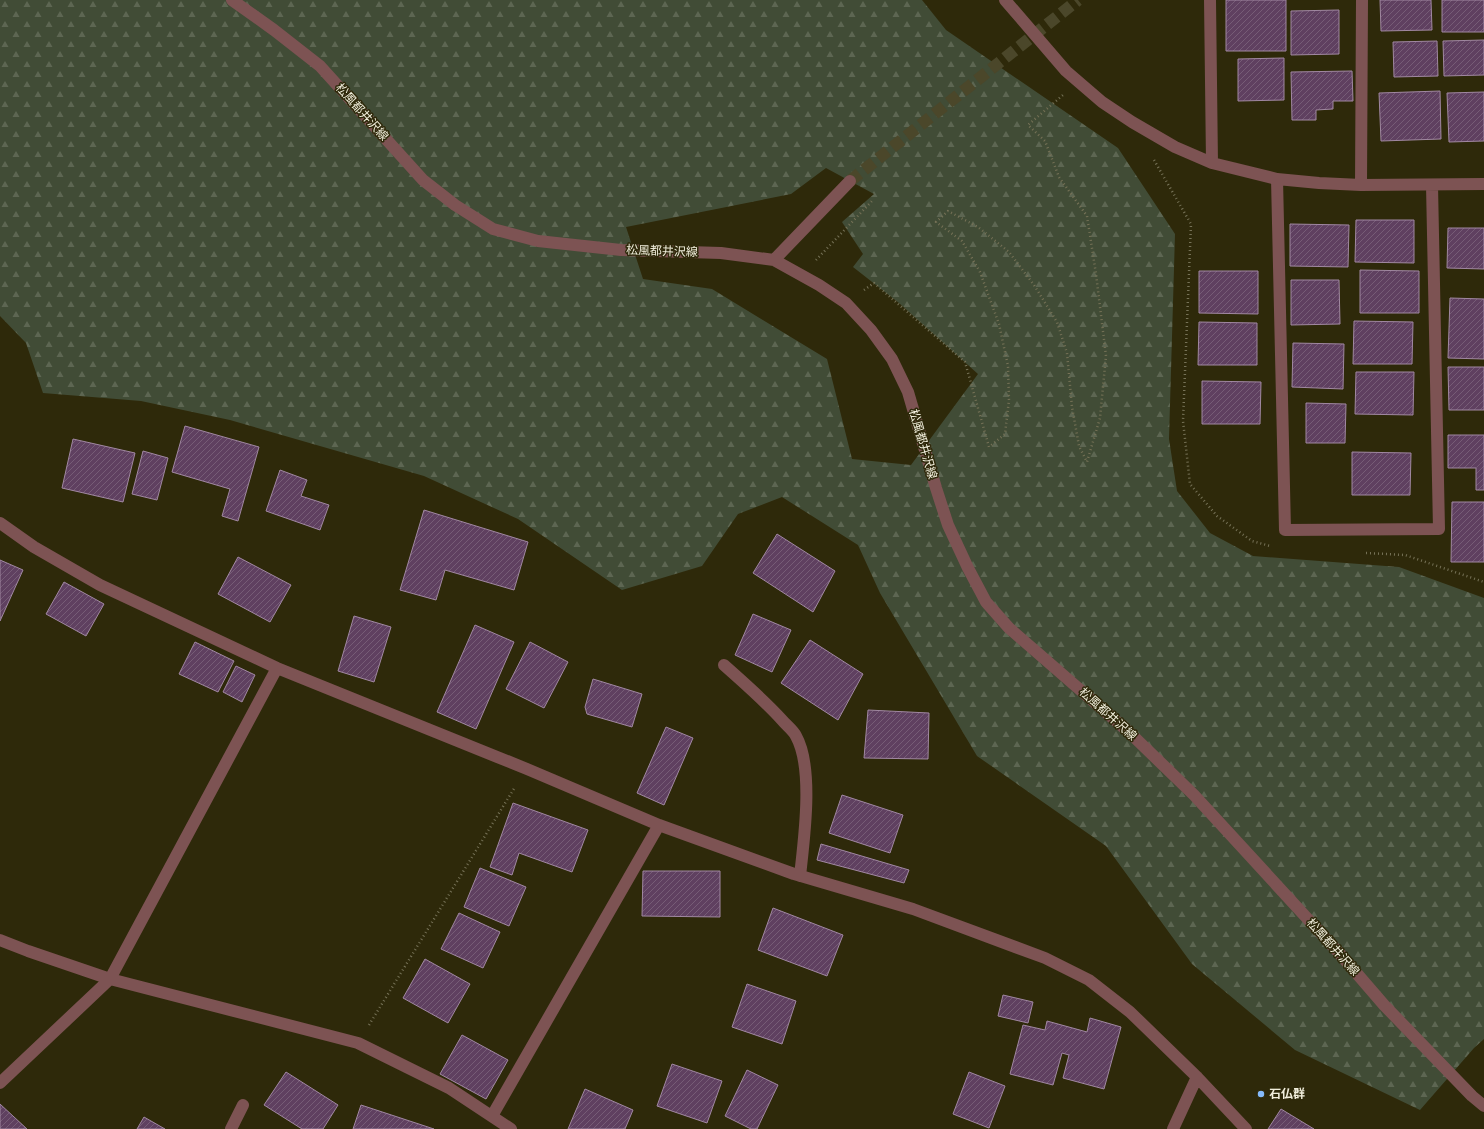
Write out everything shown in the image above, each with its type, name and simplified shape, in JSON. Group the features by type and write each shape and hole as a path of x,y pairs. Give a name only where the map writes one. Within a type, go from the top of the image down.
{"street":[{"name":"松風都井沢線","path":"232,0 274,30 320,66 423,180 455,206 493,229 538,241 621,250 721,253 774,260 819,285 846,303 871,330 892,359 905,386 948,525 986,602 1009,628 1131,734 1194,795 1335,948 1384,1005 1472,1096 1484,1106"},
{"path":"1005,0 1066,71 1102,102 1132,122 1175,147 1212,163 1277,179 1319,183 1361,185 1484,184"},
{"path":"1210,0 1212,163"},
{"path":"1361,185 1362,0"},
{"path":"1277,179 1285,530 1439,529 1432,185"},
{"path":"774,260 850,181"},
{"path":"0,523 34,547 100,585 277,668 527,769 659,825 800,876 913,909 1045,958 1089,980 1130,1012 1197,1077 1246,1129"},
{"path":"724,665 762,699 796,735 802,752 805,774 805,826 800,876"},
{"path":"0,1083 110,978 277,668"},
{"path":"492,1116 659,825"},
{"path":"0,940 28,951 110,978 358,1042 449,1088 511,1129"},
{"path":"1172,1129 1197,1077"},
{"path":"231,1129 243,1105"}],"path":[{"path":"846,303 874,283 965,362 989,448 1005,434 1009,400 1008,366 999,324 980,272 962,241 936,222 948,211 978,228 1009,252 1034,285 1057,322 1067,353 1072,407 1079,446 1087,462 1100,418 1106,356 1087,216 1059,177 1045,141 1028,125 1078,81"},
{"path":"1152,156 1191,224 1183,421 1190,484 1217,516 1252,540 1276,547"},
{"path":"801,276 872,201"},
{"path":"1360,552 1405,555 1484,582"},
{"path":"358,1042 527,769"}],"green space":[{"path":"0,0 922,0 946,30 1118,148 1175,234 1169,439 1177,491 1210,533 1253,556 1399,567 1484,598 1484,1039 1474,1048 1420,1110 1295,1050 1192,964 1106,846 977,756 880,593 858,545 782,497 738,514 702,566 622,590 518,519 424,476 230,420 141,401 43,393 26,343 0,316","holes":["826,168 874,194 842,222 863,254 853,267 899,303 978,374 911,465 852,459 827,359 712,289 643,279 626,227 791,194"]}],"building":[{"path":"1226,0 1286,0 1286,51 1226,51"},
{"path":"1380,0 1431,0 1432,30 1381,31"},
{"path":"1442,0 1484,0 1484,32 1442,32"},
{"path":"1339,10 1339,54 1291,55 1291,11"},
{"path":"1484,40 1484,75 1444,76 1443,41"},
{"path":"1437,41 1438,76 1394,77 1393,42"},
{"path":"1284,58 1284,100 1238,101 1238,59"},
{"path":"1352,71 1353,101 1333,101 1333,109 1316,110 1316,120 1292,120 1291,72"},
{"path":"1440,91 1441,139 1381,141 1379,93"},
{"path":"1484,92 1484,141 1449,142 1447,93"},
{"path":"1356,220 1414,220 1414,263 1355,262"},
{"path":"1290,224 1349,225 1348,267 1290,266"},
{"path":"1448,228 1484,228 1484,269 1447,268"},
{"path":"1360,270 1419,271 1419,313 1360,313"},
{"path":"1199,271 1258,271 1258,314 1199,313"},
{"path":"1291,280 1339,280 1340,324 1291,325"},
{"path":"1450,298 1484,299 1484,359 1448,358"},
{"path":"1354,321 1413,322 1412,364 1353,364"},
{"path":"1199,322 1257,323 1257,365 1198,365"},
{"path":"1293,343 1344,344 1343,389 1292,387"},
{"path":"1448,367 1484,367 1484,410 1449,410"},
{"path":"1356,372 1414,372 1413,415 1355,414"},
{"path":"1202,381 1261,382 1260,424 1202,424"},
{"path":"1306,403 1346,404 1345,443 1306,443"},
{"path":"185,426 259,447 238,521 222,516 230,489 172,472"},
{"path":"1448,435 1484,435 1484,490 1476,490 1476,468 1448,468"},
{"path":"73,439 135,453 123,502 62,488"},
{"path":"143,451 168,458 157,500 132,494"},
{"path":"1352,452 1411,453 1410,495 1352,495"},
{"path":"280,470 307,480 301,496 329,505 320,530 266,511"},
{"path":"1452,502 1484,502 1484,562 1451,562"},
{"path":"424,510 528,542 514,590 445,570 436,600 400,590"},
{"path":"777,534 835,571 813,612 753,573"},
{"path":"238,557 291,585 270,622 218,594"},
{"path":"0,560 23,570 0,621"},
{"path":"64,582 104,604 86,636 46,614"},
{"path":"753,614 791,630 772,672 735,655"},
{"path":"354,616 391,627 374,682 338,671"},
{"path":"475,625 514,642 476,729 437,712"},
{"path":"810,640 863,674 838,720 781,683"},
{"path":"195,642 234,661 218,692 179,674"},
{"path":"530,642 568,662 544,708 506,689"},
{"path":"236,666 255,675 242,702 223,692"},
{"path":"593,679 642,694 632,727 587,714 585,707"},
{"path":"868,710 929,713 928,759 864,758"},
{"path":"666,727 693,738 664,805 637,793"},
{"path":"842,795 903,815 890,853 829,833"},
{"path":"513,803 588,830 572,872 519,853 512,875 490,867"},
{"path":"821,844 909,870 904,883 817,860"},
{"path":"480,868 526,887 509,926 464,907"},
{"path":"643,871 720,871 720,917 642,916"},
{"path":"773,908 843,935 827,976 758,950"},
{"path":"459,913 500,932 483,968 441,949"},
{"path":"425,959 470,984 448,1023 403,998"},
{"path":"747,984 796,1001 782,1044 732,1027"},
{"path":"1003,995 1033,1002 1028,1023 998,1016"},
{"path":"1090,1018 1121,1027 1104,1089 1063,1078 1069,1055 1062,1053 1053,1085 1010,1074 1023,1025 1045,1030 1047,1021 1087,1032"},
{"path":"462,1035 508,1060 486,1099 440,1074"},
{"path":"672,1064 722,1081 707,1123 657,1106"},
{"path":"747,1070 778,1085 757,1129 751,1129 725,1116"},
{"path":"286,1072 338,1105 323,1129 302,1129 264,1105"},
{"path":"969,1072 1005,1086 989,1128 953,1114"},
{"path":"585,1089 633,1110 625,1129 568,1129"},
{"path":"0,1104 27,1129 0,1129"},
{"path":"361,1105 434,1129 353,1129"},
{"path":"1281,1109 1314,1129 1268,1129"},
{"path":"144,1117 165,1129 137,1129"}],"tunnel":[{"path":"850,181 1078,0"}],"place":[{"name":"石仏群","path":"1261,1094"}]}
